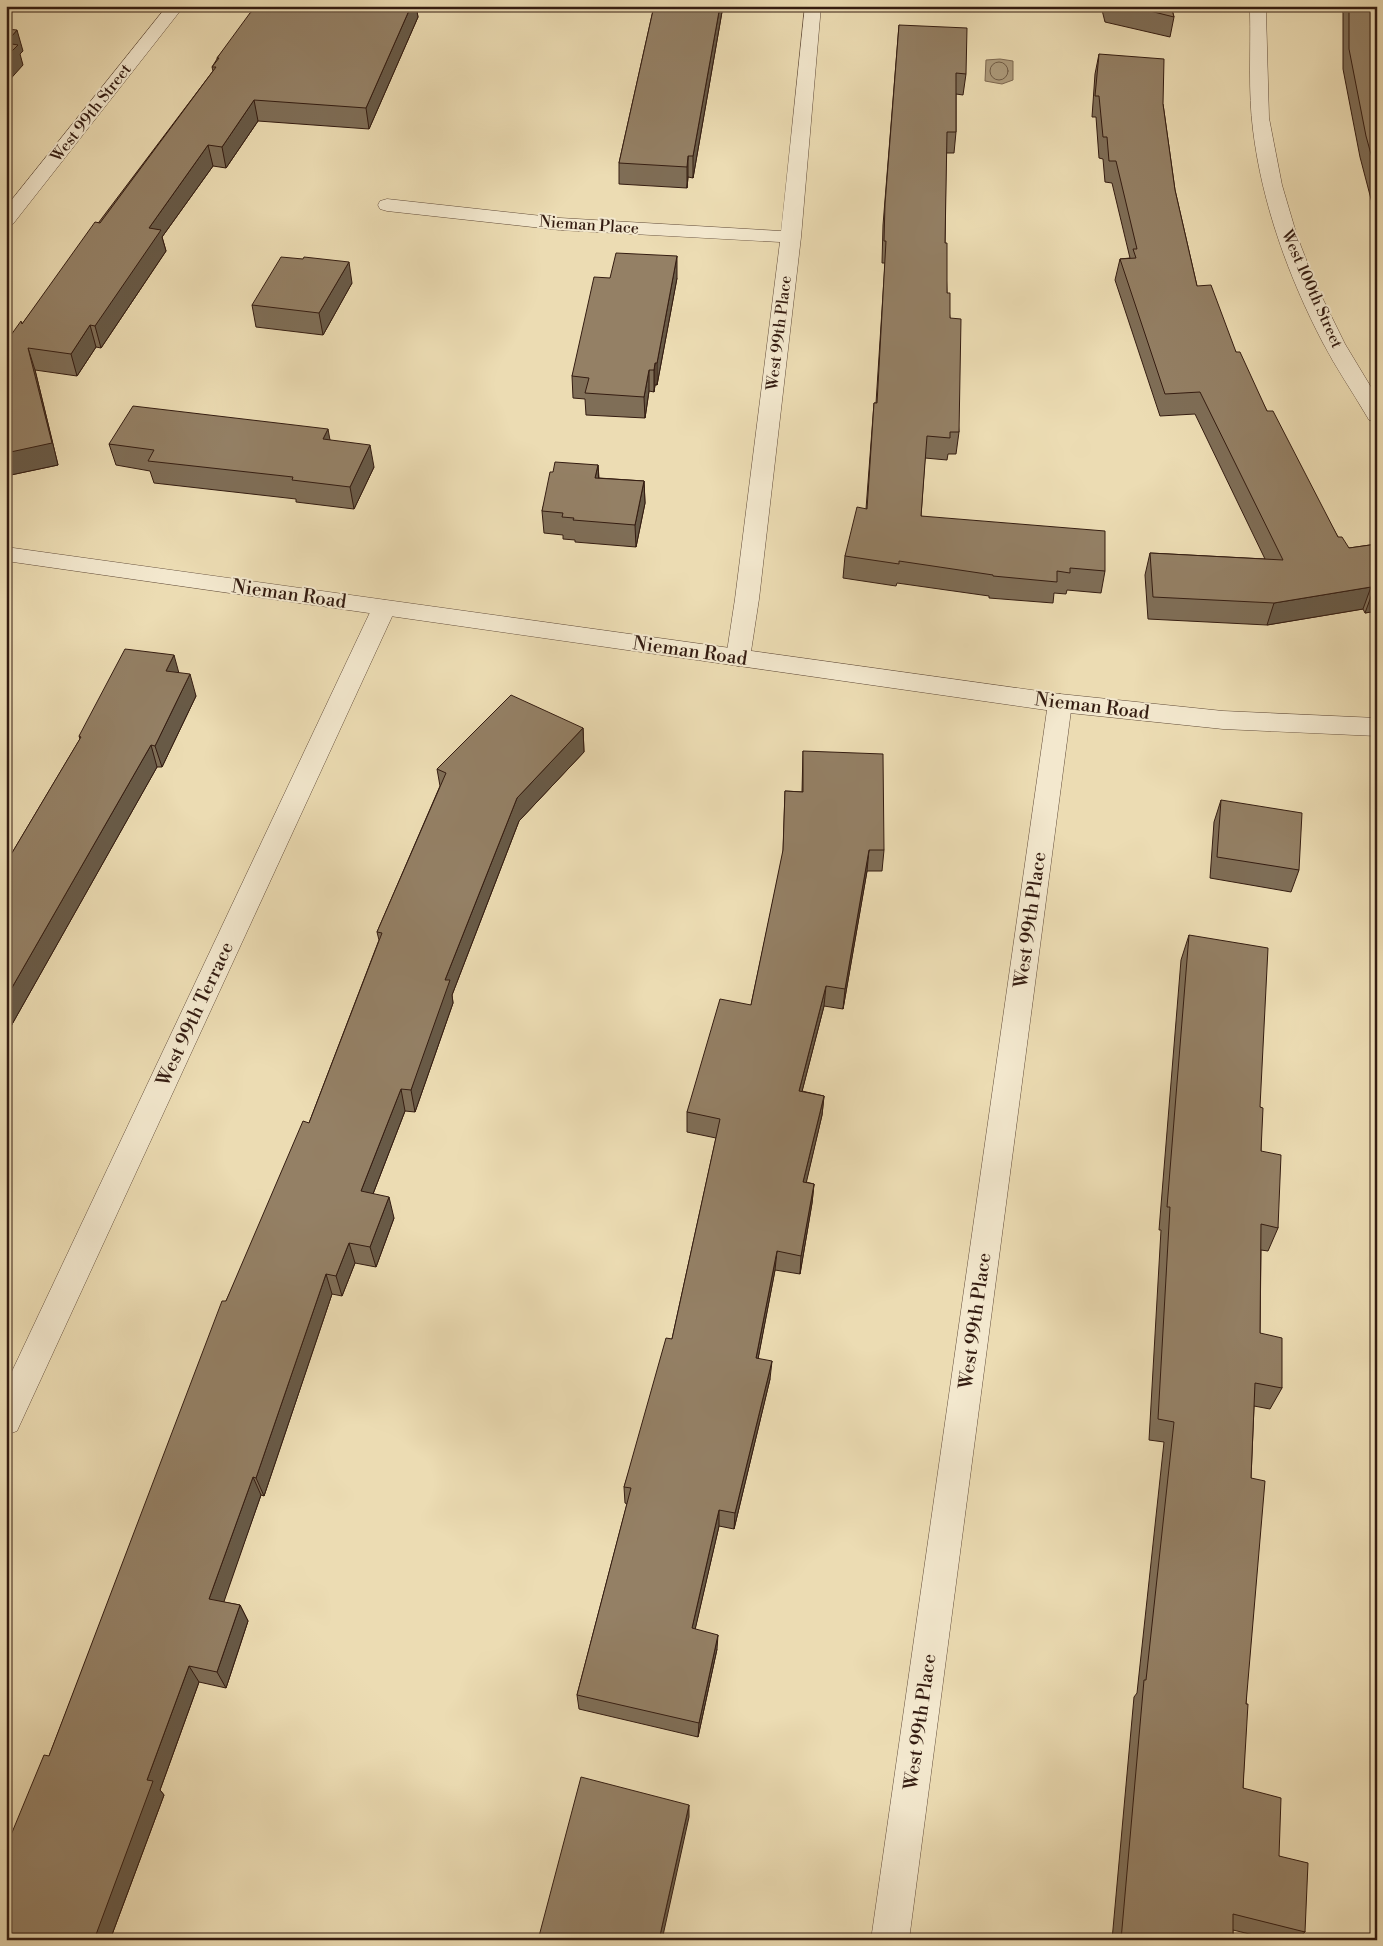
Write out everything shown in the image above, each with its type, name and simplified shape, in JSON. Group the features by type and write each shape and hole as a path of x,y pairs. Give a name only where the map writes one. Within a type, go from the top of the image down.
{"street":[{"name":"West 99th Street","path":"6,220 176,6"},
{"name":"West 99th Place","path":"738,658 791,237 813,6"},
{"name":"West 100th Street","path":"1256,6 1259,21 1259,92 1262,133 1274,189 1290,245 1329,335 1377,415"},
{"name":"Nieman Place","path":"387,205 560,224 791,237"},
{"name":"Nieman Road","path":"6,554 1060,703 1223,720 1377,726"},
{"name":"West 99th Terrace","path":"6,1420 384,608"},
{"name":"West 99th Place","path":"890,1940 1060,703"}],"water":[{"path":"1000,59 1013,61 1013,80 1002,84 985,81 986,60"}],"building":[{"path":"259,6 411,6 366,108 254,100 222,147 208,145 149,228 161,230 95,326 90,325 71,354 28,348 52,443 6,453 6,342 21,321 22,324 95,222 100,223 216,67 212,67 219,58 217,58 250,13"},
{"path":"654,6 720,6 693,156 688,156 687,167 619,163"},
{"path":"1130,6 1171,6 1174,17"},
{"path":"1349,6 1377,6 1377,176 1366,136 1349,49"},
{"path":"899,25 967,28 966,74 956,73 956,132 947,132 945,243 947,243 947,293 950,293 950,318 961,319 959,432 950,432 950,438 927,436 921,516 1105,531 1105,571 1070,568 1070,573 1057,571 1057,582 993,576 899,561 899,564 845,556 857,507 867,509 874,403 877,403 886,241 884,241 885,204"},
{"path":"6,29 17,30 6,43"},
{"path":"6,43 18,45 6,57"},
{"path":"1099,54 1164,59 1163,104 1175,190 1197,286 1211,285 1236,352 1240,352 1267,411 1273,411 1338,537 1342,537 1349,548 1377,544 1377,590 1373,591 1371,587 1274,603 1153,597 1150,553 1283,560 1200,392 1165,394 1120,259 1136,258 1133,249 1137,249 1116,161 1109,161 1107,137 1103,137 1099,96 1095,96"},
{"path":"616,253 677,256 657,363 655,363 654,370 649,370 644,397 585,393 589,378 572,376 594,277 610,278"},
{"path":"281,257 303,259 304,257 349,262 319,313 252,305"},
{"path":"133,406 328,429 323,439 370,445 350,487 292,480 293,477 148,461 154,450 109,444"},
{"path":"555,462 598,465 595,478 644,481 635,525 573,520 574,518 562,517 563,513 542,511 550,472 553,472"},
{"path":"125,649 174,655 166,671 190,674 155,746 151,745 6,998 6,863 81,737 79,736"},
{"path":"511,695 583,728 517,798 445,980 450,980 411,1090 401,1089 361,1191 389,1197 370,1247 349,1243 336,1276 326,1274 256,1478 253,1477 209,1599 240,1605 217,1672 189,1666 147,1780 153,1781 94,1940 6,1940 6,1847 44,1755 49,1756 222,1301 226,1301 303,1121 309,1123 382,933 377,932 446,773 437,769"},
{"path":"803,751 883,754 884,850 869,850 845,989 826,986 799,1091 824,1096 803,1182 814,1184 801,1256 777,1251 756,1358 772,1361 735,1513 719,1510 692,1628 718,1635 699,1723 577,1695 631,1488 624,1487 666,1338 672,1339 720,1119 687,1112 720,999 751,1005 783,850 785,791 803,792"},
{"path":"1221,800 1302,813 1299,870 1217,857"},
{"path":"1189,935 1268,948 1260,1107 1263,1108 1261,1151 1281,1155 1278,1228 1261,1224 1260,1333 1282,1338 1282,1388 1255,1383 1251,1478 1265,1481 1246,1704 1248,1704 1243,1788 1281,1798 1279,1856 1308,1863 1305,1932 1233,1914 1233,1940 1121,1940 1144,1680 1146,1680 1174,1422 1158,1419 1170,1207 1167,1207"},
{"path":"581,1777 689,1805 659,1940 538,1940"}]}
